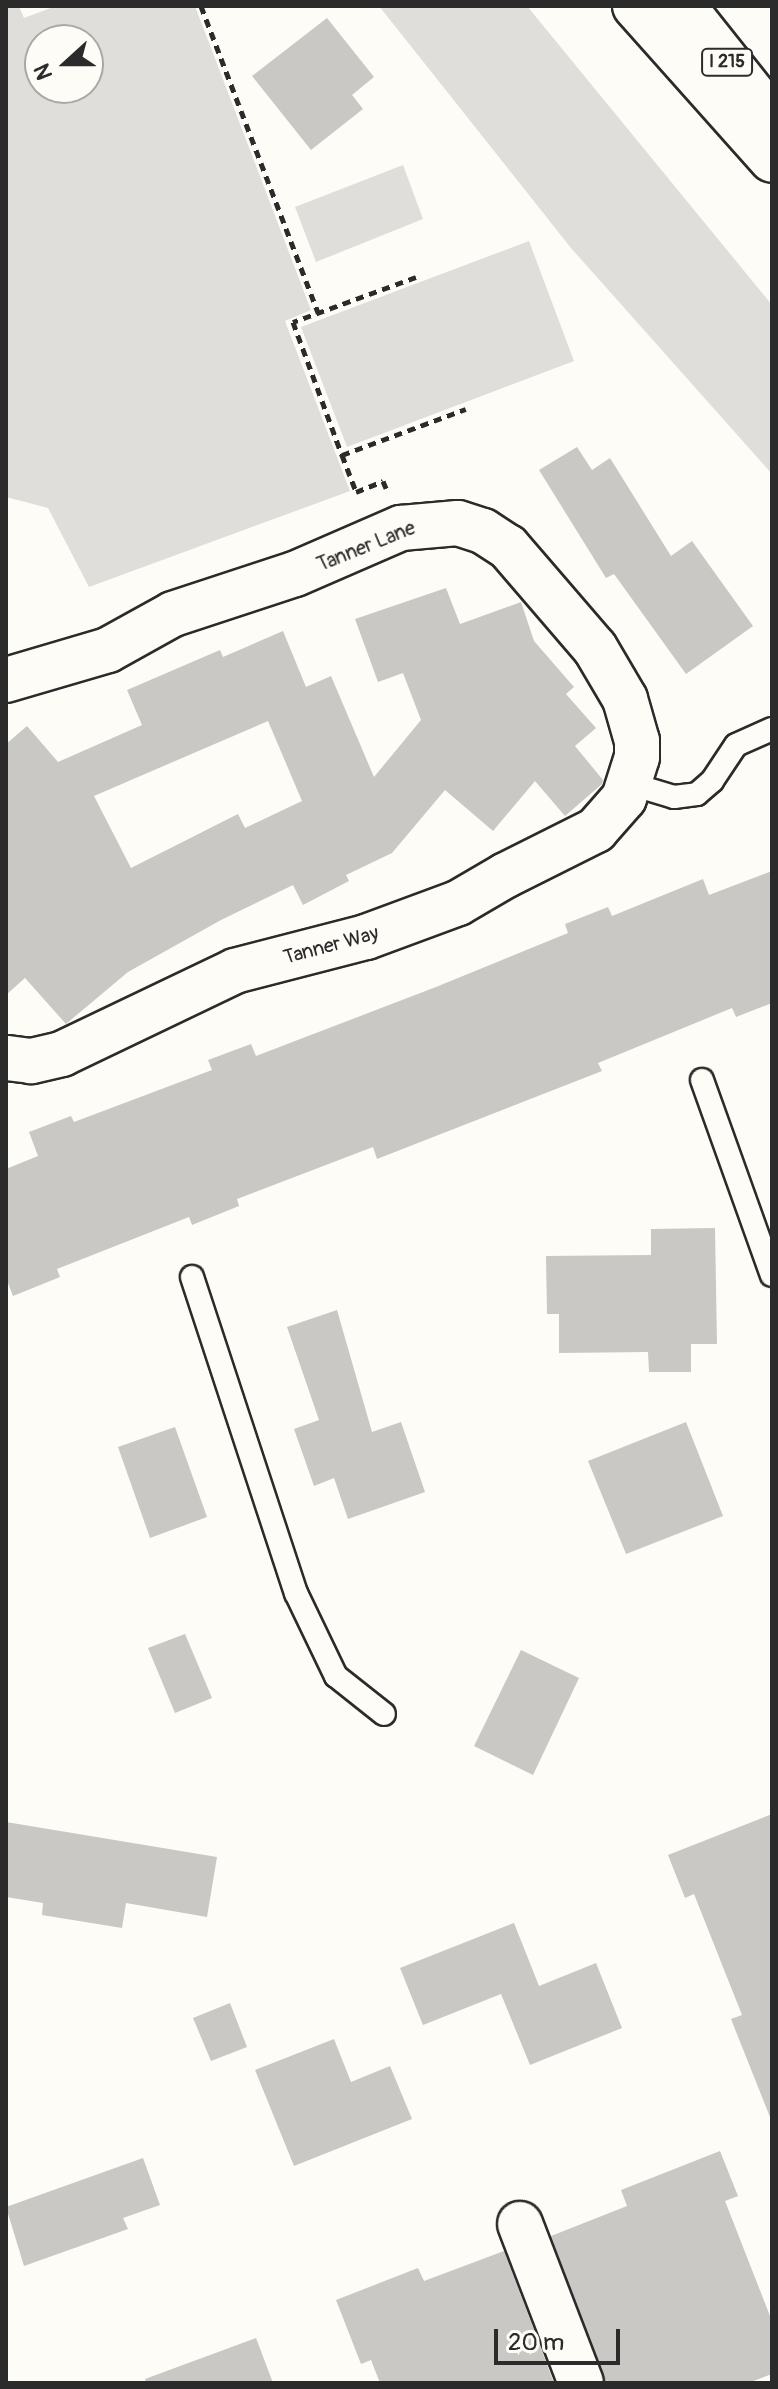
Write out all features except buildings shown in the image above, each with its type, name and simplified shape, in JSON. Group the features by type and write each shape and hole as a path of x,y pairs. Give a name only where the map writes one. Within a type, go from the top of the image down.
{"main road":[{"path":"635,6 772,160"},
{"name":"I 215","path":"683,6 772,118"},
{"name":"Tanner Lane","path":"6,680 94,656 173,614 295,574 401,528 433,522 458,523 483,531 508,547 595,648 625,699 633,723 637,757 631,784"},
{"name":"Tanner Way","path":"6,1058 31,1061 62,1054 235,971 345,944 443,910 596,830 616,811 631,784"},
{"path":"520,2224 581,2383"}],"lane":[{"path":"631,784 674,797 697,794 712,781 736,745 772,729"},
{"path":"702,1080 772,1275"},
{"path":"192,1277 296,1593 336,1676 384,1714"}],"path":[{"path":"201,6 318,313"},
{"path":"416,277 293,322 342,455 466,409"}],"shaded area":[{"path":"6,6 19,6 24,18 56,6 195,6 311,310 285,321 350,491 89,587 48,508 6,497"},
{"path":"379,6 527,6 772,305 772,474 571,248"},
{"path":"403,165 423,219 316,262 295,207"},
{"path":"529,241 574,361 347,447 301,327"}]}
